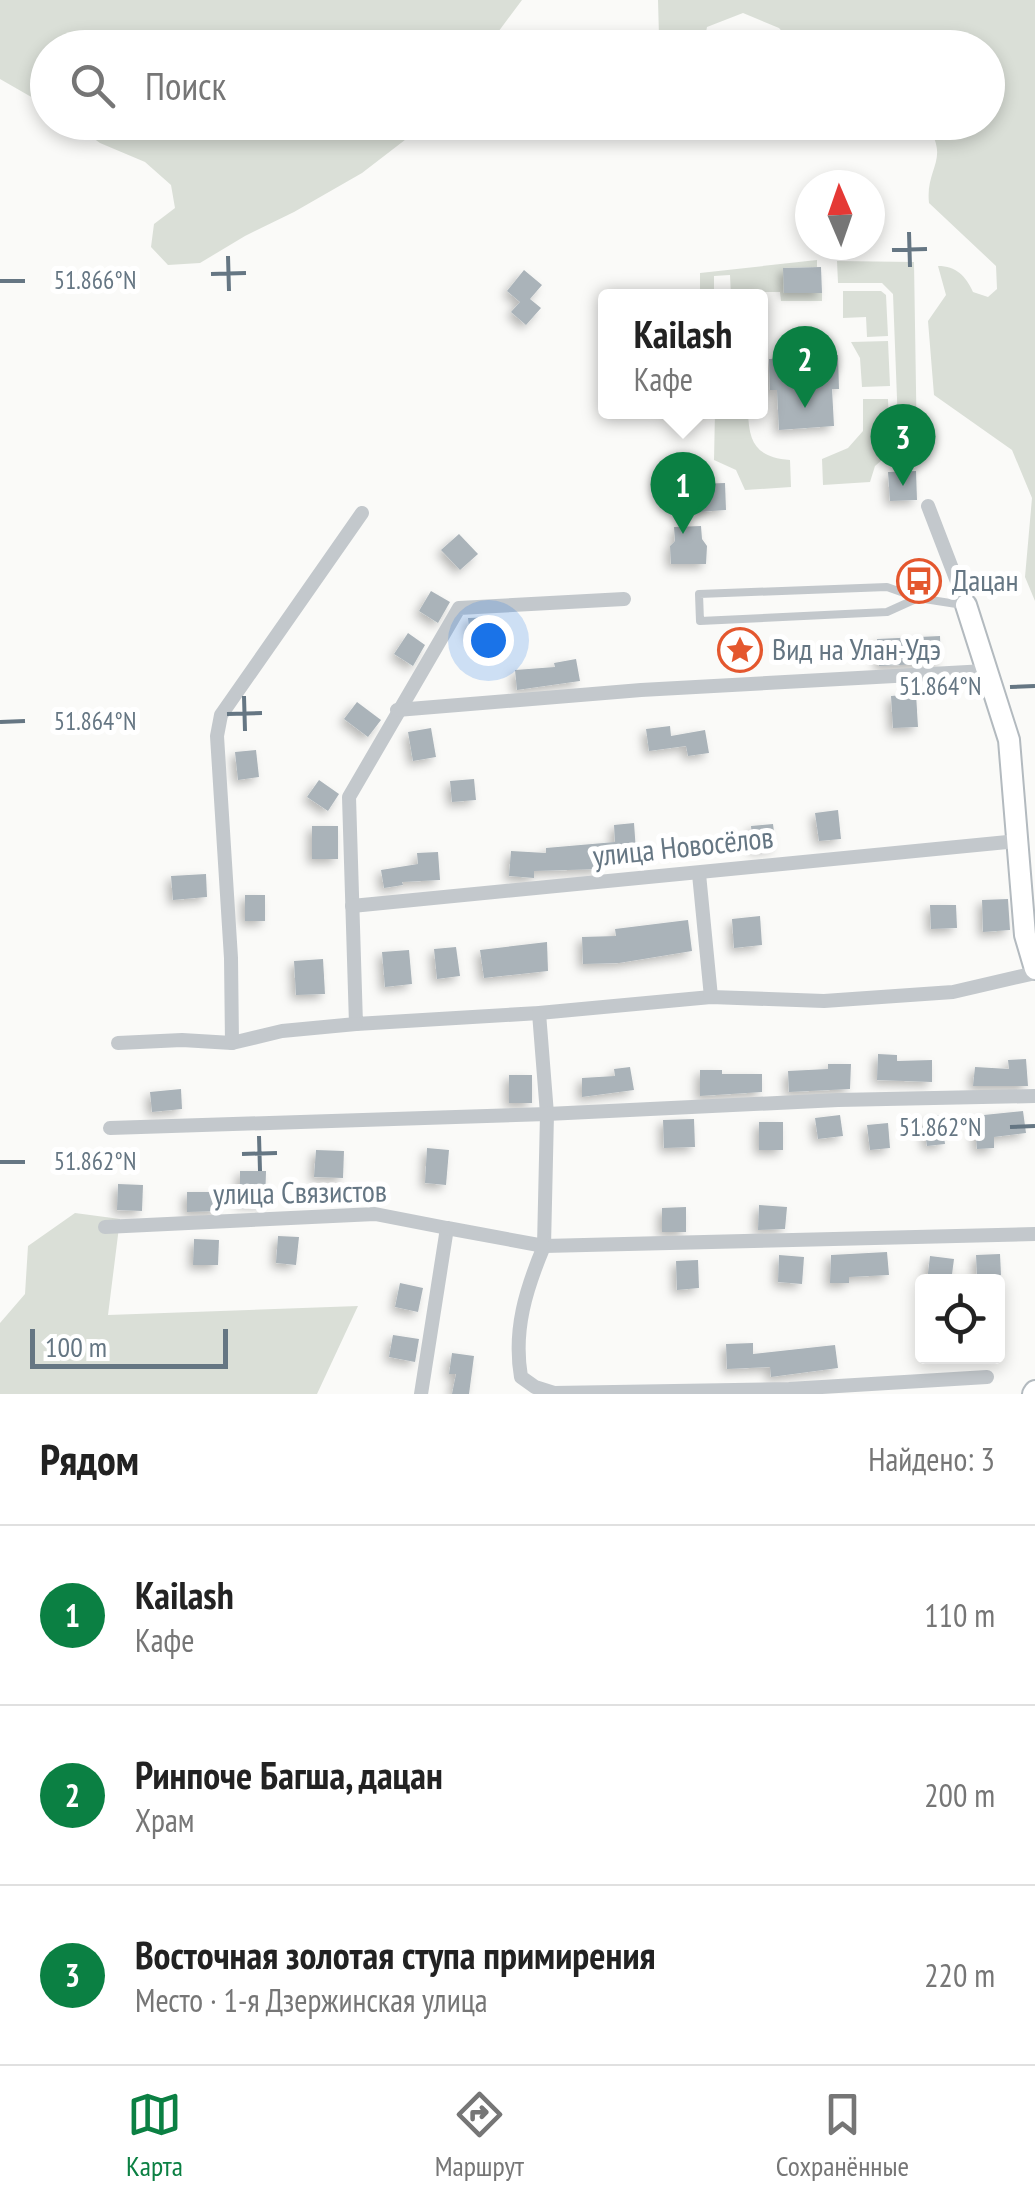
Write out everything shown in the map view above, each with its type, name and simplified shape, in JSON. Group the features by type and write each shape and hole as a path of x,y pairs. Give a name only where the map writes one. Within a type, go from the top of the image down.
{"street":[{"path":"118,1043 232,1043 282,1031 711,997 824,1001 953,992 1035,971 1026,935 1009,740 966,605 928,506"},
{"path":"232,1043 231,958 217,736 221,714 362,512"},
{"path":"356,1024 349,797 459,608 624,600"},
{"path":"397,710 641,690 986,671"},
{"name":"улица Новосёлов","path":"352,906 1018,841"},
{"path":"700,874 711,997"},
{"path":"539,1013 547,1114 544,1246 528,1284 517,1353 522,1376 535,1387 554,1393 753,1390 987,1377"},
{"path":"110,1128 1035,1096"},
{"name":"улица Связистов","path":"105,1227 375,1214 544,1246 1035,1234"},
{"path":"422,1394 447,1228"}],"lane":[{"path":"918,598 887,612 700,621 698,594 887,587 918,598 966,605"}],"shaded area":[{"path":"0,0 522,0 500,30 30,30 30,96 0,79"},
{"path":"658,0 1035,0 1035,601 1025,577 1032,498 1012,450 934,395 928,321 946,295 938,266 960,273 973,292 988,297 997,289 996,266 929,203 929,191 937,155 934,140 1005,140 1005,30 781,30 743,13 706,30 659,30"},
{"path":"96,140 405,140 362,173 200,263 168,265 151,247 154,224 175,208 171,185 145,162"},
{"path":"817,260 817,267 784,268 784,293 822,293 822,301 781,301 780,292 768,289 731,289 730,275 714,276 714,289 700,289 700,273"},
{"path":"837,261 914,262 917,452 899,451 893,294 882,283 838,283"},
{"path":"843,291 881,291 886,295 888,336 867,337 866,317 843,318"},
{"path":"888,341 890,386 862,387 860,358 851,342"},
{"path":"863,399 888,399 890,453 875,466 870,482 823,485 822,459 848,448 863,431"},
{"path":"715,419 749,419 753,440 762,452 790,460 791,487 745,490 736,470 714,460"},
{"path":"75,1213 120,1219 108,1315 358,1306 317,1394 0,1394 0,1323 25,1294 28,1246"}],"building":[{"path":"821,267 822,293 784,293 783,268"},
{"path":"524,270 542,285 530,299 541,308 526,325 511,312 520,302 507,291"},
{"path":"838,355 839,389 832,389 834,426 779,430 777,390 770,390 769,359"},
{"path":"916,471 917,500 890,501 888,472"},
{"path":"725,483 726,510 698,512 696,484"},
{"path":"701,526 707,546 706,564 671,564 674,527"},
{"path":"459,534 478,554 460,570 441,550"},
{"path":"431,591 450,602 438,623 419,611"},
{"path":"495,617 497,634 470,637 468,618"},
{"path":"408,633 425,645 413,666 394,654"},
{"path":"940,636 941,663 879,666 877,639"},
{"path":"576,659 580,681 517,690 515,670 555,667 554,663"},
{"path":"916,694 918,727 893,728 891,696"},
{"path":"357,702 381,720 368,737 344,719"},
{"path":"670,726 671,736 705,730 709,753 688,756 686,746 649,751 646,729"},
{"path":"431,728 436,757 413,761 408,732"},
{"path":"256,750 259,777 238,780 235,752"},
{"path":"474,779 476,800 452,802 450,781"},
{"path":"319,780 339,794 328,811 307,797"},
{"path":"838,810 841,839 819,841 815,813"},
{"path":"634,823 636,851 601,854 601,869 534,871 534,878 509,876 511,851 546,853 546,848 615,842 614,825"},
{"path":"773,824 776,847 753,850 751,826"},
{"path":"312,826 338,826 338,859 312,859"},
{"path":"438,852 440,880 402,882 403,885 384,888 381,870 418,864 417,853"},
{"path":"206,874 207,897 173,900 171,876"},
{"path":"245,895 265,895 265,921 245,921"},
{"path":"1008,899 1010,930 983,932 982,900"},
{"path":"930,905 956,905 957,928 931,929"},
{"path":"760,916 762,945 734,948 732,919"},
{"path":"688,920 692,951 619,963 583,964 582,937 616,936 615,929"},
{"path":"547,942 548,971 484,978 480,950"},
{"path":"456,947 460,976 437,979 434,949"},
{"path":"409,950 412,984 385,987 382,952"},
{"path":"323,959 325,994 296,995 294,961"},
{"path":"878,1054 897,1055 897,1061 932,1060 932,1082 877,1080"},
{"path":"1026,1059 1028,1086 973,1086 975,1067 1009,1069 1008,1060"},
{"path":"828,1064 851,1064 850,1089 789,1092 788,1071 828,1069"},
{"path":"630,1067 634,1090 582,1097 582,1078 615,1076 614,1069"},
{"path":"700,1070 762,1074 762,1092 700,1096"},
{"path":"509,1075 532,1075 532,1103 509,1103"},
{"path":"181,1089 182,1109 152,1112 150,1092"},
{"path":"1023,1111 1026,1133 994,1137 994,1148 977,1149 974,1116"},
{"path":"840,1115 843,1136 818,1139 815,1118"},
{"path":"941,1115 945,1144 927,1146 923,1118"},
{"path":"694,1119 695,1147 664,1148 663,1120"},
{"path":"759,1122 783,1122 783,1150 759,1150"},
{"path":"888,1123 890,1148 870,1150 867,1125"},
{"path":"427,1148 449,1150 446,1185 425,1183"},
{"path":"316,1150 344,1151 343,1178 314,1177"},
{"path":"240,1171 266,1171 265,1204 240,1203"},
{"path":"118,1184 143,1185 142,1211 117,1210"},
{"path":"187,1192 220,1192 220,1211 187,1212"},
{"path":"759,1205 787,1207 785,1229 758,1230"},
{"path":"686,1207 686,1232 662,1232 662,1208"},
{"path":"278,1236 299,1237 296,1265 276,1263"},
{"path":"194,1239 219,1240 218,1265 193,1265"},
{"path":"887,1252 889,1275 849,1277 849,1283 830,1283 831,1255"},
{"path":"1000,1254 1001,1274 977,1274 976,1255"},
{"path":"779,1255 804,1257 802,1284 778,1282"},
{"path":"930,1256 954,1259 952,1274 928,1274"},
{"path":"698,1260 699,1288 677,1290 676,1261"},
{"path":"400,1283 423,1288 418,1312 395,1307"},
{"path":"393,1335 419,1339 415,1362 389,1357"},
{"path":"753,1343 753,1354 835,1345 838,1368 771,1377 770,1367 727,1369 726,1344"},
{"path":"452,1353 474,1356 469,1394 452,1394 456,1374 449,1374"}],"place":[{"name":"Ринпоче Багша, дацан","path":"805,408"},
{"name":"Восточная золотая ступа примирения","path":"903,486"},
{"name":"Kailash","path":"683,534"},
{"name":"Дацан","path":"919,581"},
{"name":"Вид на Улан-Удэ","path":"740,650"}]}
